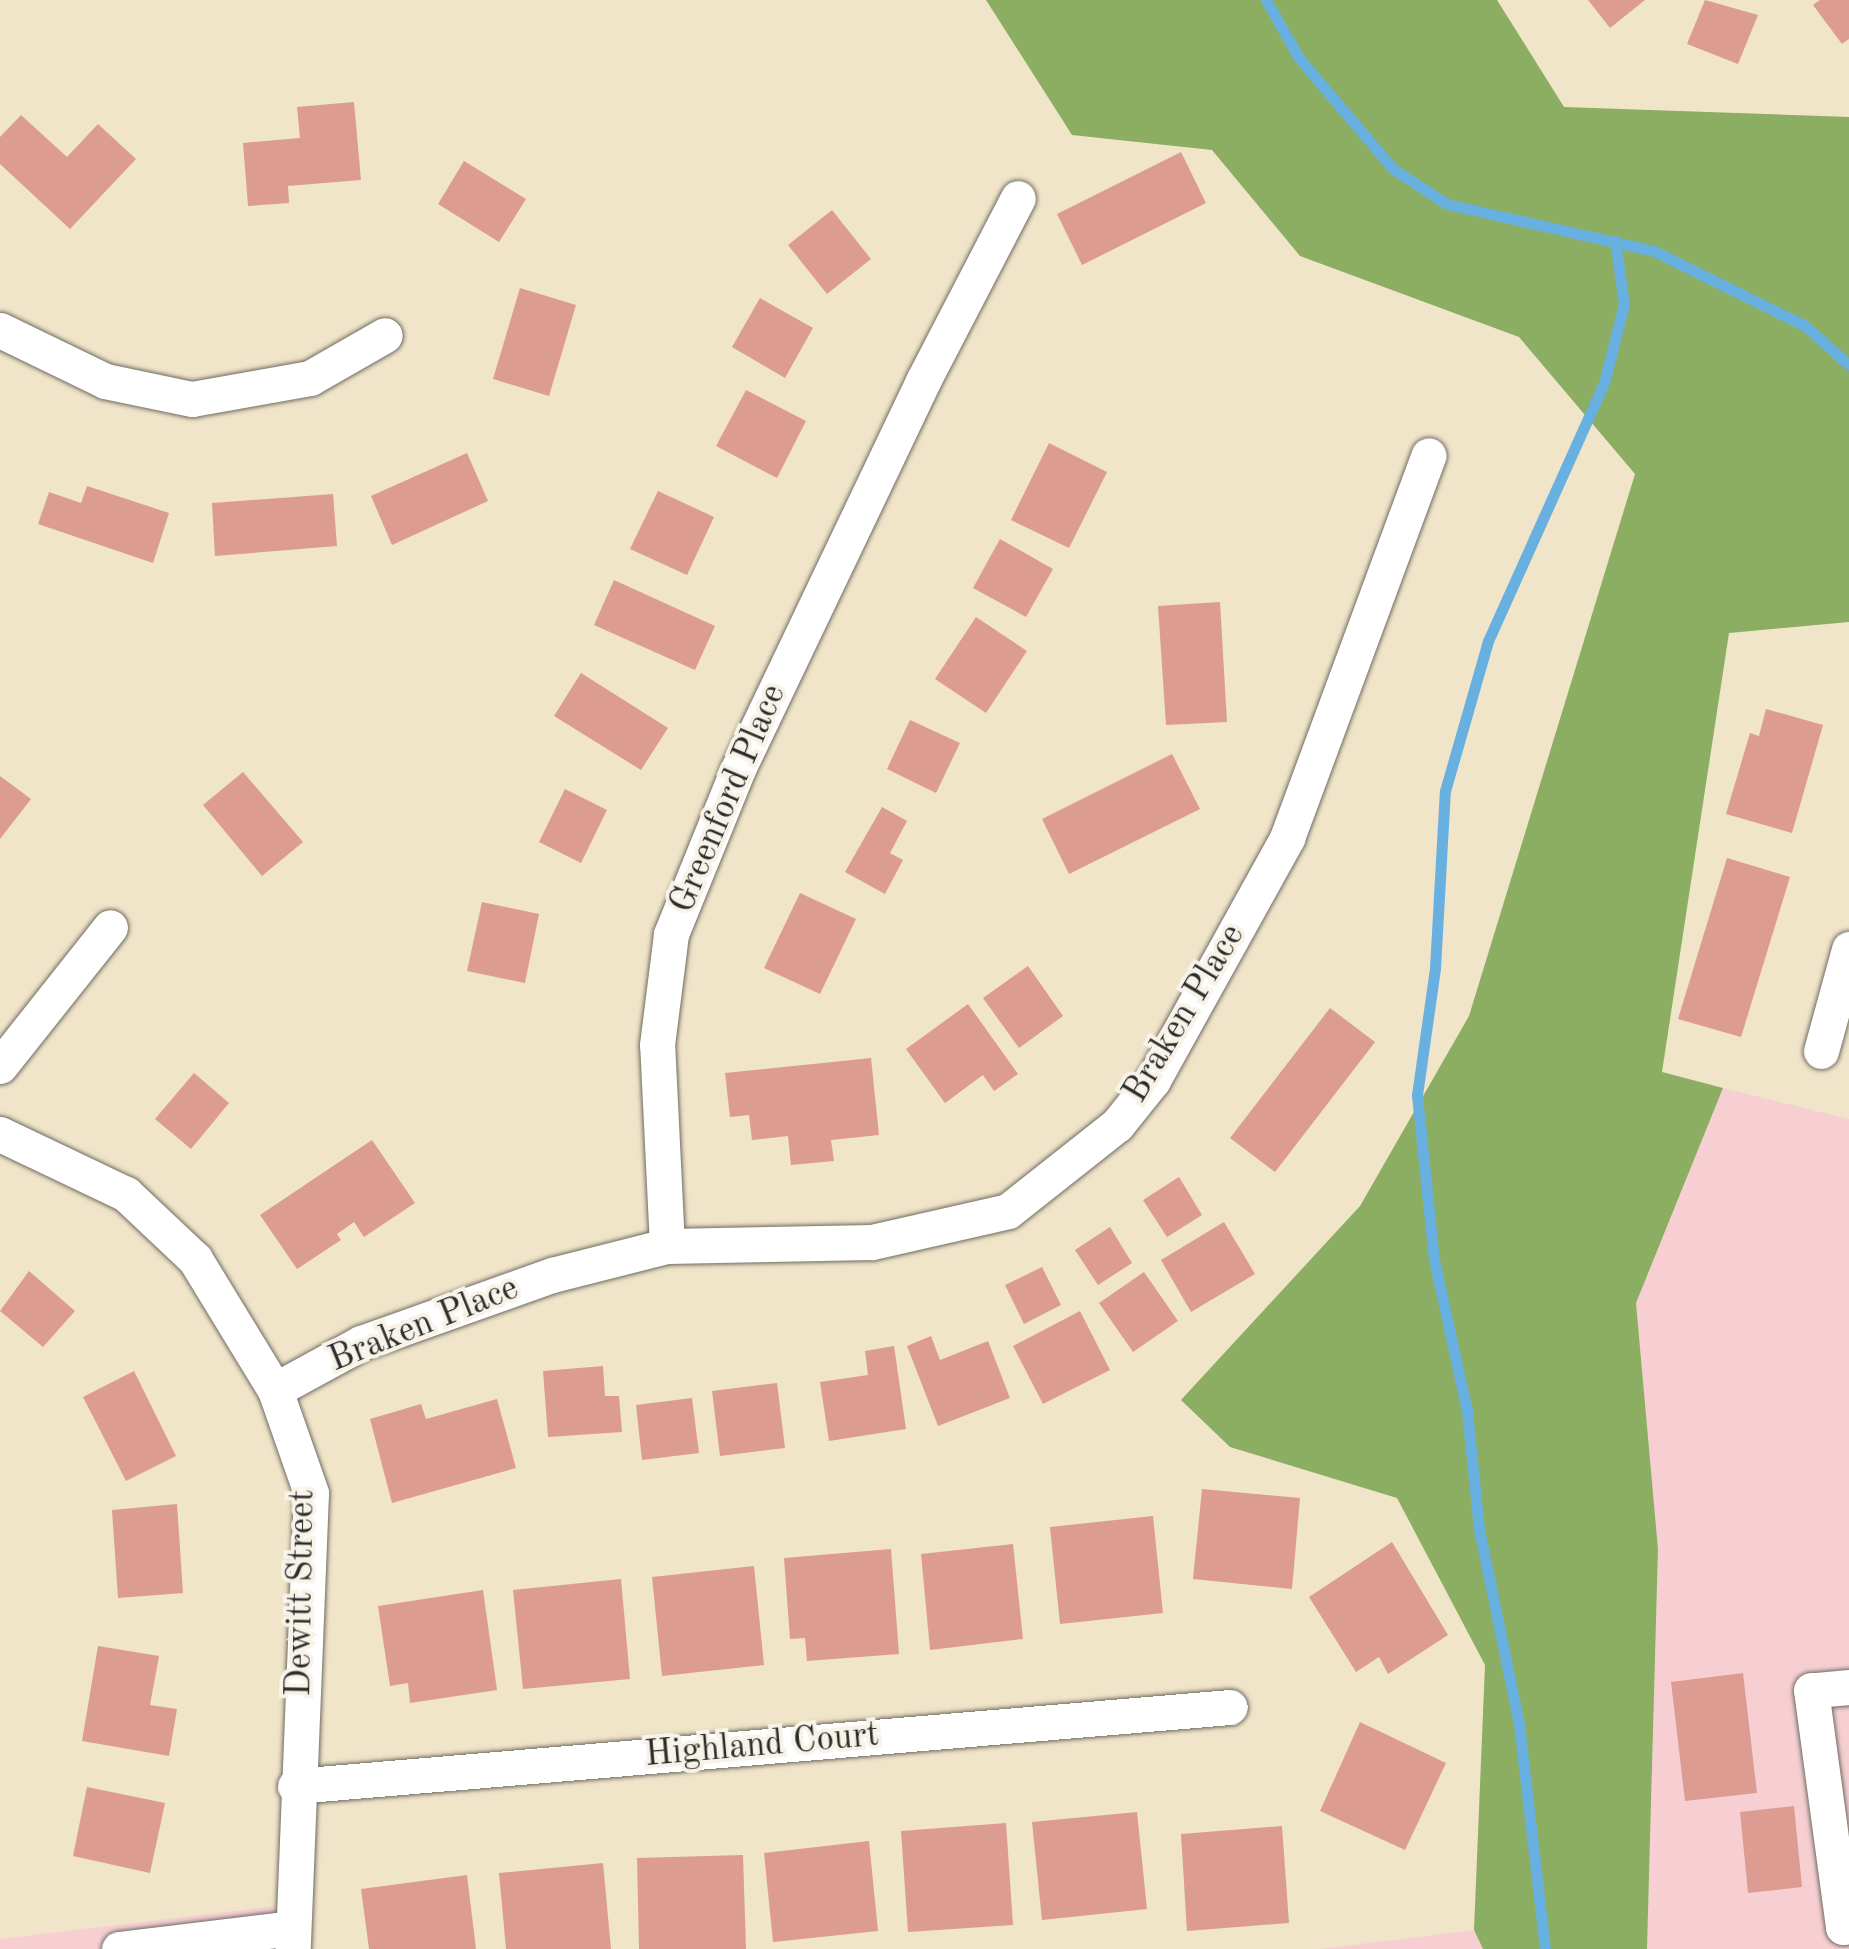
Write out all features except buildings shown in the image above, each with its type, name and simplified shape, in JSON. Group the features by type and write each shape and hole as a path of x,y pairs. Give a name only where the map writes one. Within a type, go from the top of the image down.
{"street":[{"name":"Greenford Place","path":"667,1246 657,1045 672,934 738,769 923,381 1018,198"},
{"path":"0,330 106,381 192,399 310,378 385,334"},
{"name":"Braken Place","path":"276,1390 361,1343 552,1275 667,1246 872,1242 1008,1212 1117,1125 1154,1080 1287,838 1430,455"},
{"path":"0,1066 110,927"},
{"path":"1821,1051 1849,949"},
{"name":"Dewitt Street","path":"0,1134 126,1194 196,1259 276,1390 312,1494 295,1786 293,1939"},
{"path":"1849,1687 1811,1690 1843,1926 1849,1926"},
{"name":"Highland Court","path":"295,1786 1230,1707"},
{"path":"119,1949 293,1939"}],"shaded area":[{"path":"1723,1088 1849,1119 1849,1949 1647,1949 1658,1549 1636,1303"},
{"path":"293,1904 293,1949 0,1949 0,1939"},
{"path":"1474,1930 1483,1949 1320,1949"}],"green space":[{"path":"986,0 1497,0 1564,107 1849,117 1849,622 1729,633 1662,1072 1723,1088 1636,1303 1658,1549 1647,1949 1483,1949 1474,1930 1485,1665 1397,1498 1230,1447 1181,1400 1360,1206 1469,1016 1635,474 1519,337 1300,256 1212,150 1072,135"}],"waterway":[{"path":"1266,0 1299,58 1393,169 1447,204 1654,251 1804,325 1849,365"},
{"path":"1545,1949 1519,1724 1479,1529 1467,1411 1434,1260 1417,1095 1435,968 1445,791 1488,641 1604,383 1624,304 1615,241"}]}
